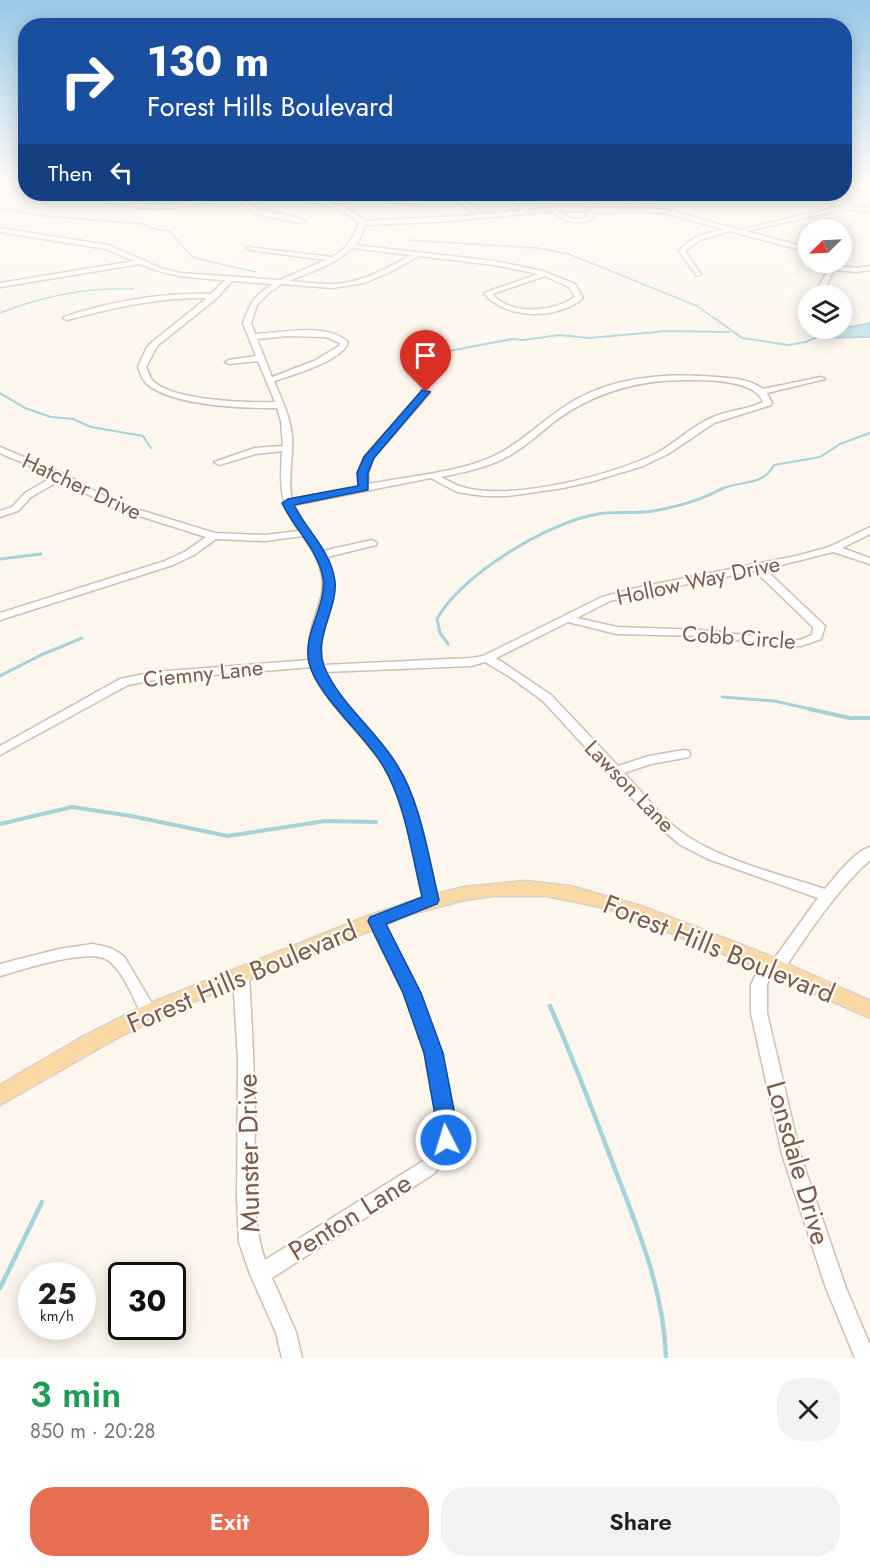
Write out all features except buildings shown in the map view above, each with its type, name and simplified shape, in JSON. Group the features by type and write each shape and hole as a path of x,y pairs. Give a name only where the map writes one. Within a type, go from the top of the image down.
{"main road":[{"name":"Forest Hills Boulevard","path":"0,1096 62,1057 149,1012 431,900 485,890 526,888 565,892 612,903 772,965 870,1010"}],"street":[{"path":"111,248 161,271 181,275 332,286 364,281 418,254"},
{"path":"253,248 333,259"},
{"path":"350,248 333,259 282,282 258,299 250,310 247,323 286,425 288,448 285,488 288,503 321,555 326,567 329,589 316,641 317,666 327,686 379,747 402,789 431,900"},
{"path":"373,248 494,263 544,274 572,286 579,298 572,304 559,309 538,311 500,304 489,297 488,293 498,288 544,274"},
{"path":"684,248 682,251 698,274"},
{"path":"0,285 48,276 86,273 140,262"},
{"path":"852,269 870,268"},
{"path":"230,279 214,296 150,349 142,365 142,372 148,382 184,397 230,405 280,405"},
{"path":"67,318 128,302 184,295 214,296"},
{"path":"252,337 320,334 336,337 344,342 343,347 331,356 299,371 270,380"},
{"path":"230,362 260,358"},
{"path":"288,503 473,467 495,459 527,441 584,397 626,382 699,377 742,383 762,392 821,379"},
{"path":"364,488 363,473 369,457 426,392"},
{"path":"432,475 466,491 486,493 524,491 600,476 657,457 714,420 759,408 768,403 762,392"},
{"path":"219,462 255,451 288,448"},
{"name":"Hatcher Drive","path":"0,450 61,476 122,508 214,536 265,538 305,533"},
{"path":"0,514 15,509 27,495 61,476"},
{"name":"Hollow Way Drive","path":"317,666 471,662 487,658 621,594 758,568 833,549 870,530"},
{"path":"0,617 169,563 190,553 214,536"},
{"path":"321,555 372,543"},
{"path":"833,549 870,561"},
{"name":"Cobb Circle","path":"567,618 588,627 614,632 700,633 789,643 801,643 817,637 819,626 758,568"},
{"name":"Lawson Lane","path":"487,658 547,698 660,820 684,841 713,856 826,895"},
{"name":"Ciemny Lane","path":"0,751 124,682 154,676 317,666"},
{"path":"615,772 649,760 684,754"},
{"name":"Lonsdale Drive","path":"865,1358 836,1288 791,1154 759,1013 759,985 826,895 847,871 870,852"},
{"name":"Penton Lane","path":"260,1274 429,1167 446,1140 445,1115 433,1053 412,993 376,921"},
{"path":"0,970 81,950 102,949 121,965 149,1012"},
{"name":"Munster Drive","path":"242,977 246,1060 246,1199 249,1242 260,1274 286,1332 292,1358"}],"water":[{"path":"870,323 870,337 852,337 852,326"}],"waterway":[{"path":"185,248 194,258 256,272"},
{"path":"539,248 569,254 697,306 715,319"},
{"path":"0,313 65,294 133,289"},
{"path":"713,317 742,338 788,345 812,339"},
{"path":"449,351 512,339 523,340 559,335 589,338 667,331 729,332"},
{"path":"0,393 25,408 51,417 73,419 91,427 143,436 151,448"},
{"path":"720,490 757,480 769,472 774,465 820,457 840,444 870,433"},
{"path":"448,644 440,633 437,619 449,602 485,569 531,539 578,519 605,513 646,512 662,509 698,499 723,488"},
{"path":"0,559 41,554"},
{"path":"0,676 41,655 82,638"},
{"path":"722,697 774,701 815,710"},
{"path":"809,709 850,718 870,718"},
{"path":"0,824 72,807 131,816 228,836 325,821 376,822"},
{"path":"550,1006 590,1104 648,1259 660,1307 666,1358"},
{"path":"0,1288 42,1202"}],"route":[{"path":"426,392 369,457 363,473 364,488 288,503 294,516 321,555 329,578 329,589 316,641 316,663 327,686 379,747 392,767 402,789 431,900 376,921 412,993 433,1053 445,1115 446,1140"}]}
